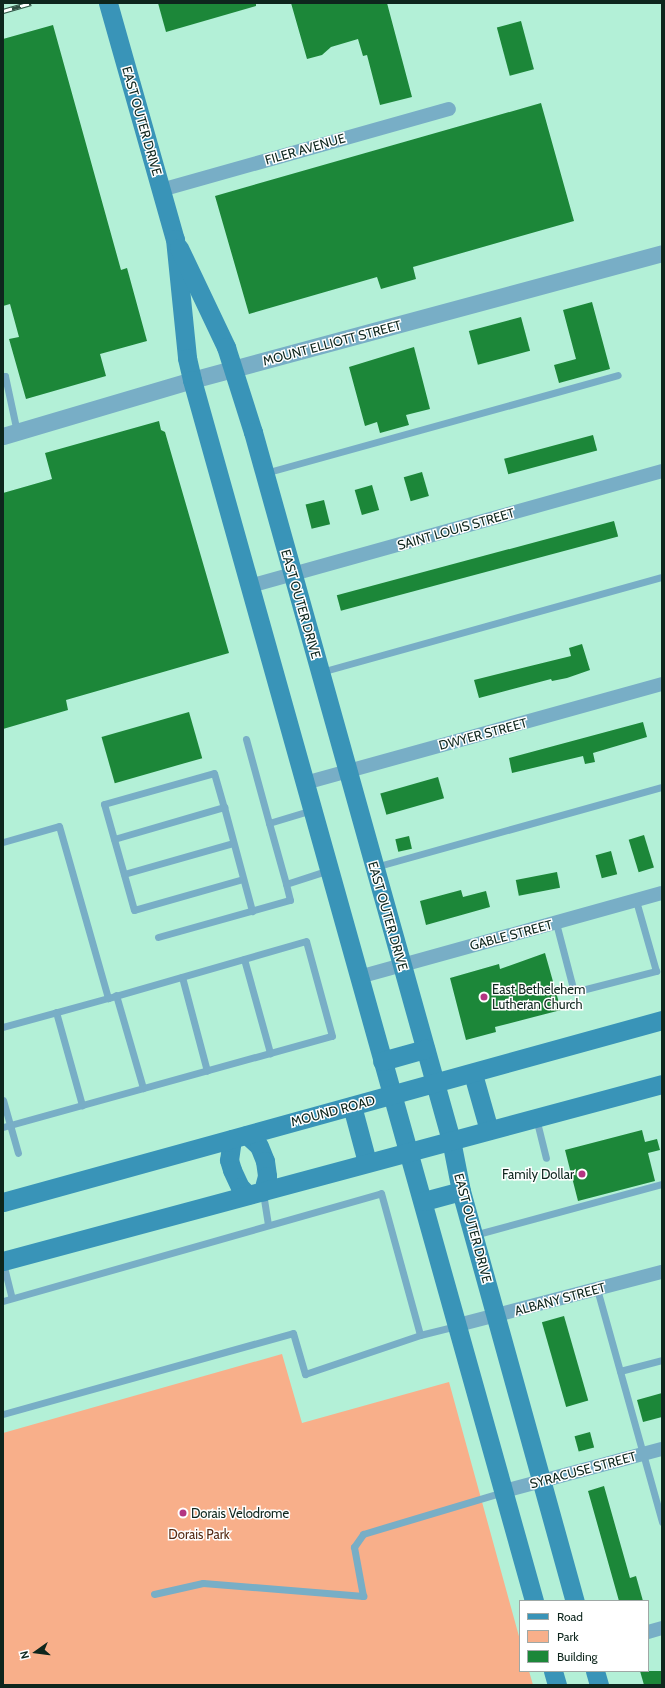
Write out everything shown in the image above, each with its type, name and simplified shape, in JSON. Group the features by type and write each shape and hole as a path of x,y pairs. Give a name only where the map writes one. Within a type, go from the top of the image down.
{"main road":[{"name":"EAST OUTER DRIVE","path":"108,3 175,239 187,358 192,380 407,1151 424,1202 534,1600"},
{"name":"EAST OUTER DRIVE","path":"175,239 198,282 234,369 451,1140 474,1235 576,1600"},
{"name":"MOUND ROAD","path":"3,1202 473,1074 662,1020"},
{"path":"382,1061 425,1049"},
{"path":"473,1074 489,1130"},
{"path":"3,1262 407,1151 662,1084"},
{"path":"352,1106 367,1162"},
{"path":"239,1137 259,1146 265,1161 267,1176 256,1193 240,1188 232,1170 229,1160 239,1137"},
{"path":"424,1202 462,1190"},
{"path":"554,1672 557,1685"},
{"path":"595,1672 599,1685"}],"street":[{"name":"FILER AVENUE","path":"162,190 449,109"},
{"name":"MOUNT ELLIOTT STREET","path":"10,434 192,380 662,253"},
{"name":"SAINT LOUIS STREET","path":"250,586 662,471"},
{"name":"DWYER STREET","path":"305,783 662,684"},
{"name":"GABLE STREET","path":"359,977 662,894"},
{"name":"ALBANY STREET","path":"458,1326 662,1272"},
{"name":"SYRACUSE STREET","path":"504,1491 662,1448"},
{"path":"649,1632 662,1628"}],"lane":[{"path":"3,368 10,434"},
{"path":"264,473 618,375"},
{"path":"320,672 662,577"},
{"path":"158,936 290,900 246,739"},
{"path":"243,879 134,910 104,804 214,773 252,911"},
{"path":"374,867 662,787"},
{"path":"114,839 224,807"},
{"path":"269,823 312,810"},
{"path":"3,842 59,826 108,998"},
{"path":"124,874 234,843"},
{"path":"286,884 329,870"},
{"path":"556,923 574,992 656,971 636,901"},
{"path":"3,1027 306,941 332,1036 6,1126"},
{"path":"244,959 270,1053"},
{"path":"182,977 207,1071"},
{"path":"116,996 143,1088"},
{"path":"56,1012 82,1105"},
{"path":"3,1100 6,1126 18,1154"},
{"path":"536,1118 546,1158"},
{"path":"474,1235 559,1209 662,1184"},
{"path":"256,1193 268,1225"},
{"path":"3,1301 381,1193 420,1335"},
{"path":"3,1262 12,1298"},
{"path":"597,1290 662,1522"},
{"path":"3,1414 293,1333 305,1374 420,1335 458,1326"},
{"path":"620,1371 662,1360"},
{"path":"154,1594 203,1583 363,1596 354,1547 364,1534 504,1491"}],"green space":[{"name":"Dorais Park","path":"282,1354 302,1423 449,1382 519,1636 519,1672 529,1672 533,1685 3,1685 3,1433"}],"building":[{"path":"158,3 256,3 256,6 166,32"},
{"path":"291,3 387,3 412,97 380,105 367,55 363,56 358,39 331,47 322,55 307,59"},
{"path":"521,21 534,69 510,76 497,27"},
{"path":"53,25 121,270 127,268 147,341 100,354 106,376 26,399 9,339 19,337 10,304 3,306 3,39"},
{"path":"541,103 574,221 413,267 416,279 381,289 377,277 249,314 215,196"},
{"path":"592,302 610,369 559,383 554,365 576,359 563,310"},
{"path":"521,317 530,351 478,365 469,331"},
{"path":"414,347 430,409 406,415 409,425 380,433 377,422 365,426 349,367"},
{"path":"159,421 161,430 165,432 229,653 66,700 68,710 3,729 3,493 52,479 45,453"},
{"path":"593,435 597,450 508,474 504,459"},
{"path":"422,472 429,496 411,501 404,477"},
{"path":"372,485 379,510 362,515 355,490"},
{"path":"324,500 330,524 312,529 306,505"},
{"path":"614,521 618,536 341,611 337,595"},
{"path":"582,644 590,670 567,678 552,681 551,679 479,698 474,680 571,656 569,648"},
{"path":"189,712 202,758 115,783 102,737"},
{"path":"643,722 647,737 593,753 595,762 585,764 583,756 512,773 509,758"},
{"path":"438,777 444,798 386,815 380,794"},
{"path":"644,835 654,868 639,872 629,840"},
{"path":"409,836 412,849 398,852 395,839"},
{"path":"611,851 617,874 602,878 596,855"},
{"path":"557,872 560,888 519,896 516,880"},
{"path":"461,890 463,897 486,891 490,907 426,925 420,901"},
{"name":"East Bethelehem Lutheran Church","path":"545,953 561,1010 495,1027 496,1032 466,1040 450,978 499,964 500,969"},
{"path":"642,1130 645,1142 657,1139 660,1150 648,1153 655,1181 578,1201 565,1150"},
{"path":"564,1316 588,1401 566,1407 542,1322"},
{"path":"662,1393 662,1417 643,1422 637,1400"},
{"path":"590,1432 594,1447 579,1452 575,1436"},
{"path":"604,1486 630,1578 636,1576 643,1600 619,1600 588,1491"},
{"path":"662,1671 662,1685 644,1685 640,1672"}],"railway":[{"path":"3,11 31,3"}],"place":[{"name":"East Bethelehem Lutheran Church","path":"484,997"},
{"name":"Family Dollar","path":"582,1174"},
{"name":"Dorais Velodrome","path":"183,1513"}]}
